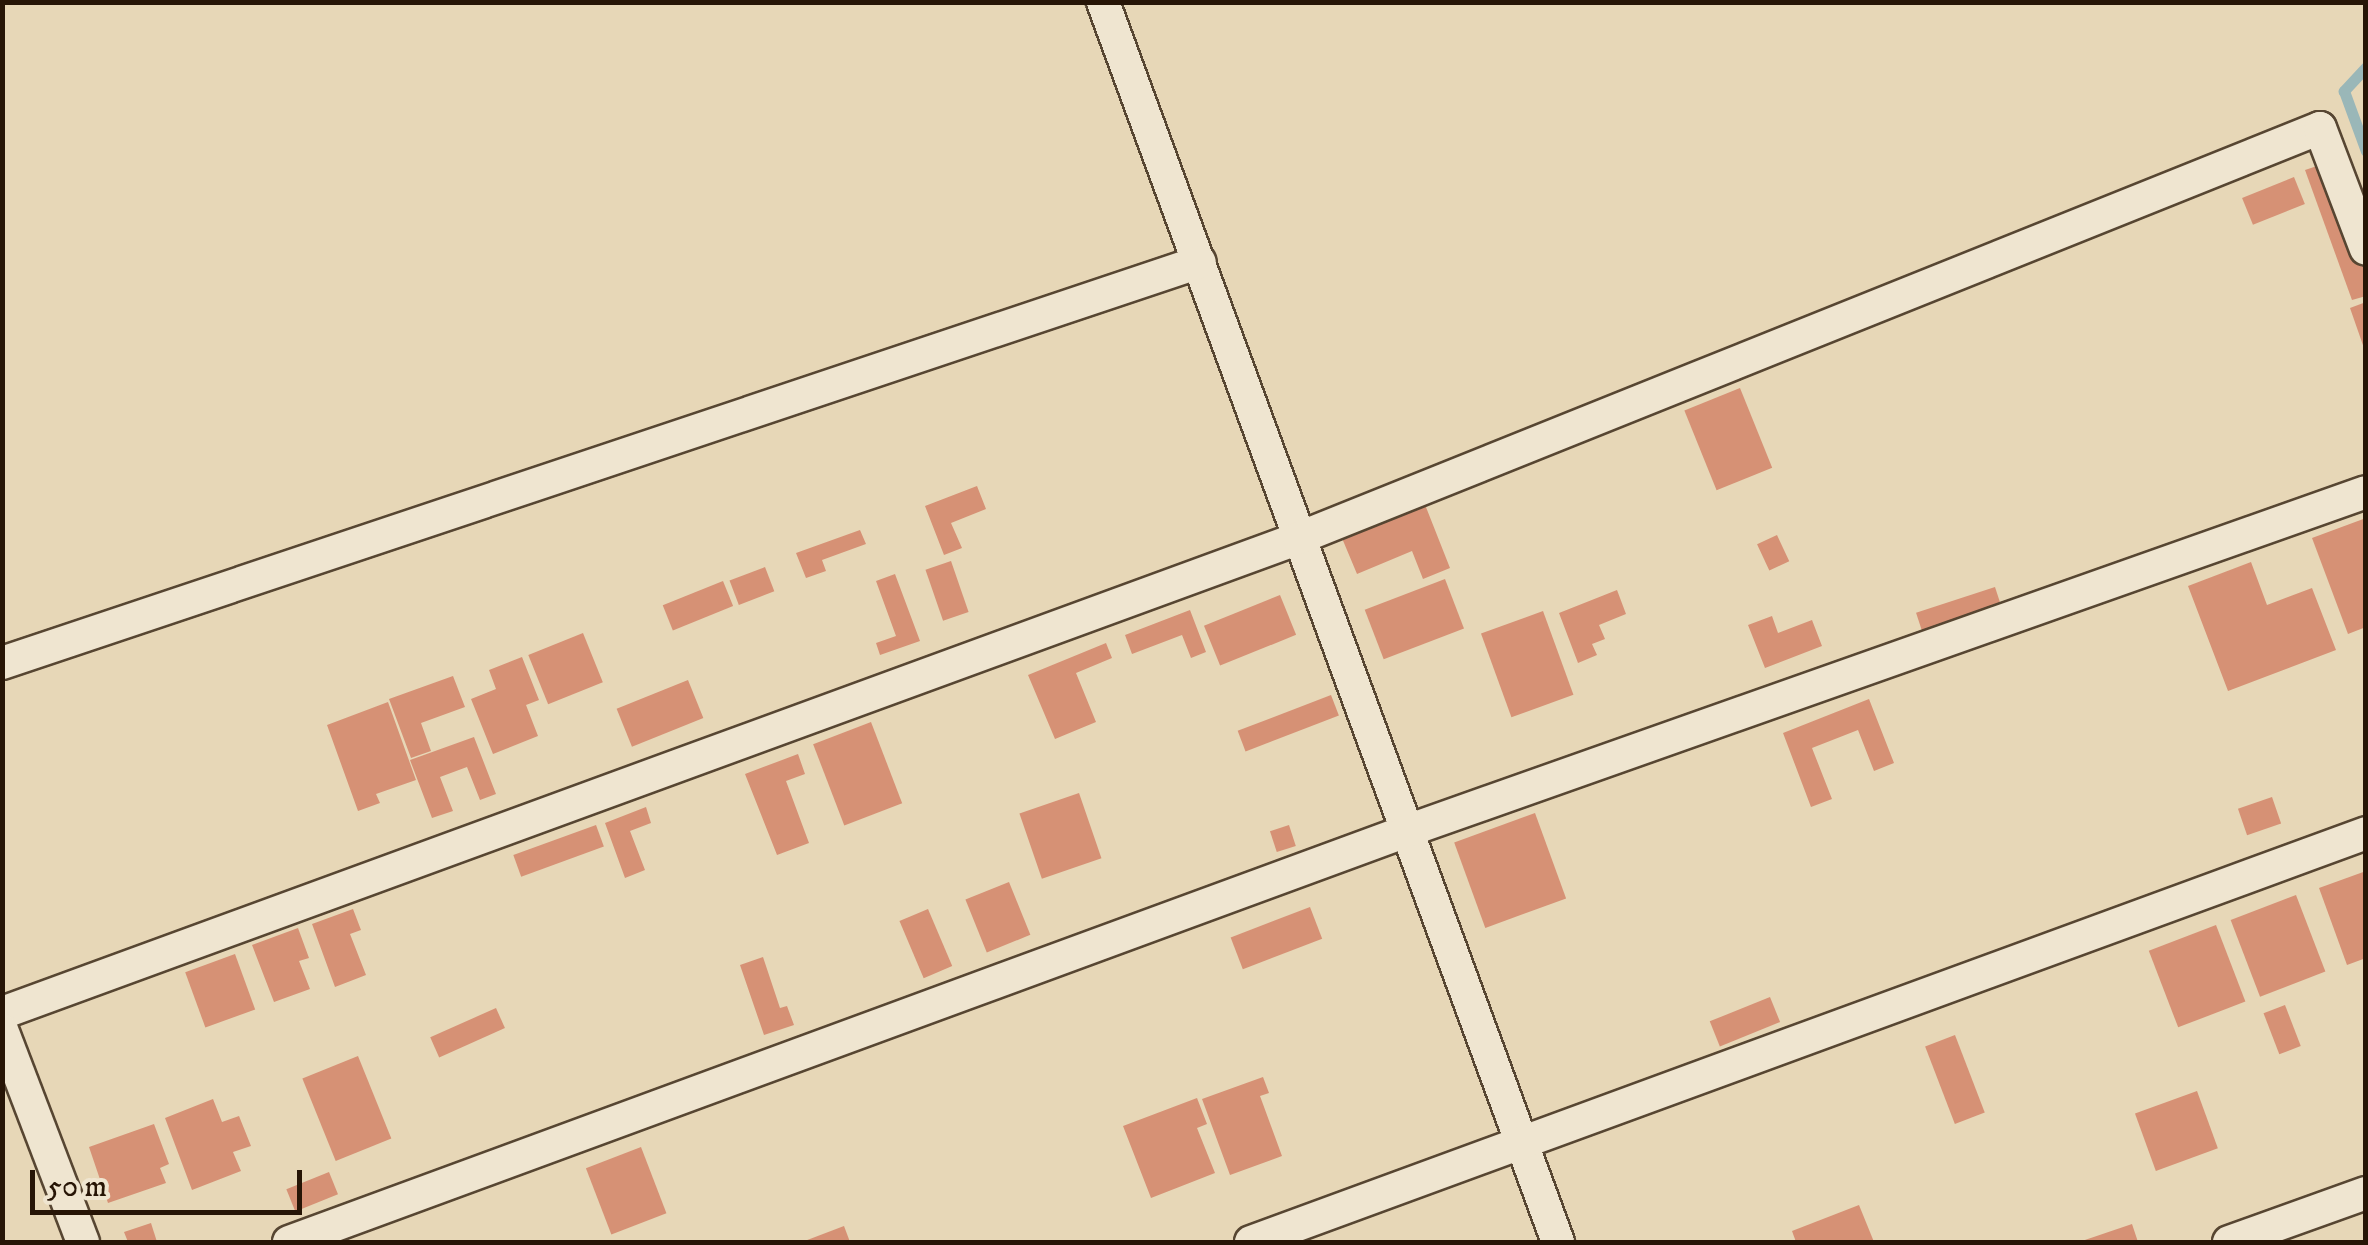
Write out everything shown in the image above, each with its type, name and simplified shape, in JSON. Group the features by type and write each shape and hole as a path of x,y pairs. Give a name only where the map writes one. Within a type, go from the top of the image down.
{"street":[{"path":"1103,2 1404,832 1558,1242"},
{"path":"2,1012 1299,538 2320,128 2366,250"},
{"path":"2,662 1200,262"},
{"path":"288,1242 1404,832 2366,492"},
{"path":"1251,1242 2366,833"},
{"path":"2,1030 83,1242"},
{"path":"2230,1242 2366,1193"}],"building":[{"path":"2326,163 2366,272 2366,296 2352,300 2305,170"},
{"path":"2294,177 2305,204 2253,225 2242,198"},
{"path":"2366,302 2366,351 2365,351 2350,308"},
{"path":"1740,388 1772,468 1717,490 1684,410"},
{"path":"977,486 986,509 951,523 962,548 944,555 925,506"},
{"path":"1422,497 1450,568 1423,579 1412,551 1357,574 1339,531"},
{"path":"2366,518 2366,627 2348,634 2312,538"},
{"path":"860,530 866,544 822,560 826,571 806,578 796,553"},
{"path":"1777,535 1789,561 1769,571 1757,544"},
{"path":"951,561 969,612 943,621 925,570"},
{"path":"2251,562 2267,605 2312,588 2336,650 2228,691 2188,586"},
{"path":"765,567 774,591 739,605 730,581"},
{"path":"895,574 920,641 880,655 876,643 896,636 876,581"},
{"path":"1445,579 1464,628 1384,659 1365,610"},
{"path":"723,581 733,606 673,630 663,605"},
{"path":"1995,587 2004,615 1925,640 1916,613"},
{"path":"1617,590 1626,614 1599,625 1605,639 1592,644 1597,655 1578,663 1559,613"},
{"path":"1280,595 1296,635 1220,666 1204,626"},
{"path":"1190,610 1206,652 1191,658 1182,635 1132,654 1125,635"},
{"path":"1543,611 1573,695 1511,717 1481,634"},
{"path":"1772,616 1778,633 1812,620 1822,646 1765,668 1748,625"},
{"path":"583,633 603,682 548,704 528,655"},
{"path":"1106,643 1112,658 1076,673 1096,722 1055,739 1028,675"},
{"path":"522,657 539,700 526,705 538,736 493,754 471,699 496,689 489,670"},
{"path":"453,676 465,707 421,723 431,751 411,758 389,699"},
{"path":"688,680 703,718 632,747 617,709"},
{"path":"1331,695 1339,716 1246,751 1238,731"},
{"path":"1869,699 1894,763 1874,771 1858,730 1812,748 1832,799 1811,807 1783,733"},
{"path":"388,702 416,780 376,794 380,803 358,811 327,725"},
{"path":"871,722 902,803 844,825 813,744"},
{"path":"474,737 496,794 480,800 467,767 440,777 453,811 432,818 410,760"},
{"path":"798,754 805,774 786,781 809,843 777,855 745,774"},
{"path":"1079,793 1101,858 1042,879 1019,814"},
{"path":"2272,797 2281,823 2247,835 2238,809"},
{"path":"646,807 651,823 630,831 645,870 625,878 605,823"},
{"path":"1535,813 1566,899 1485,928 1454,842"},
{"path":"596,825 604,847 521,877 513,855"},
{"path":"1289,825 1296,846 1277,852 1270,831"},
{"path":"2366,871 2366,958 2347,965 2319,888"},
{"path":"1009,882 1030,935 987,952 965,900"},
{"path":"2296,895 2325,972 2260,997 2231,920"},
{"path":"1310,907 1322,939 1243,969 1231,937"},
{"path":"353,909 361,930 350,934 366,975 335,987 312,924"},
{"path":"928,909 952,966 924,978 899,921"},
{"path":"2216,925 2245,1002 2178,1027 2149,951"},
{"path":"298,928 309,958 299,961 310,989 274,1002 252,945"},
{"path":"235,954 255,1009 205,1028 185,972"},
{"path":"763,957 780,1008 787,1006 794,1025 764,1035 740,965"},
{"path":"1770,997 1780,1022 1720,1046 1710,1021"},
{"path":"2285,1005 2301,1046 2279,1054 2264,1013"},
{"path":"496,1008 505,1028 439,1057 430,1037"},
{"path":"1955,1035 1985,1112 1955,1124 1925,1046"},
{"path":"358,1056 391,1139 336,1161 302,1078"},
{"path":"1263,1077 1269,1093 1260,1096 1282,1156 1230,1175 1202,1099"},
{"path":"2197,1091 2218,1148 2156,1171 2135,1114"},
{"path":"1197,1098 1207,1124 1197,1128 1215,1173 1151,1198 1123,1126"},
{"path":"213,1099 222,1122 239,1116 251,1146 233,1152 241,1171 192,1190 165,1118"},
{"path":"154,1124 169,1164 160,1168 166,1183 108,1203 89,1147"},
{"path":"641,1147 666,1213 611,1234 586,1168"},
{"path":"329,1172 338,1194 295,1211 286,1189"},
{"path":"1859,1205 1874,1242 1796,1242 1792,1231"},
{"path":"151,1223 157,1242 128,1242 124,1232"},
{"path":"2132,1224 2138,1242 2079,1242"},
{"path":"844,1226 850,1242 802,1242"}],"waterway":[{"path":"2366,67 2344,91 2366,151"}]}
